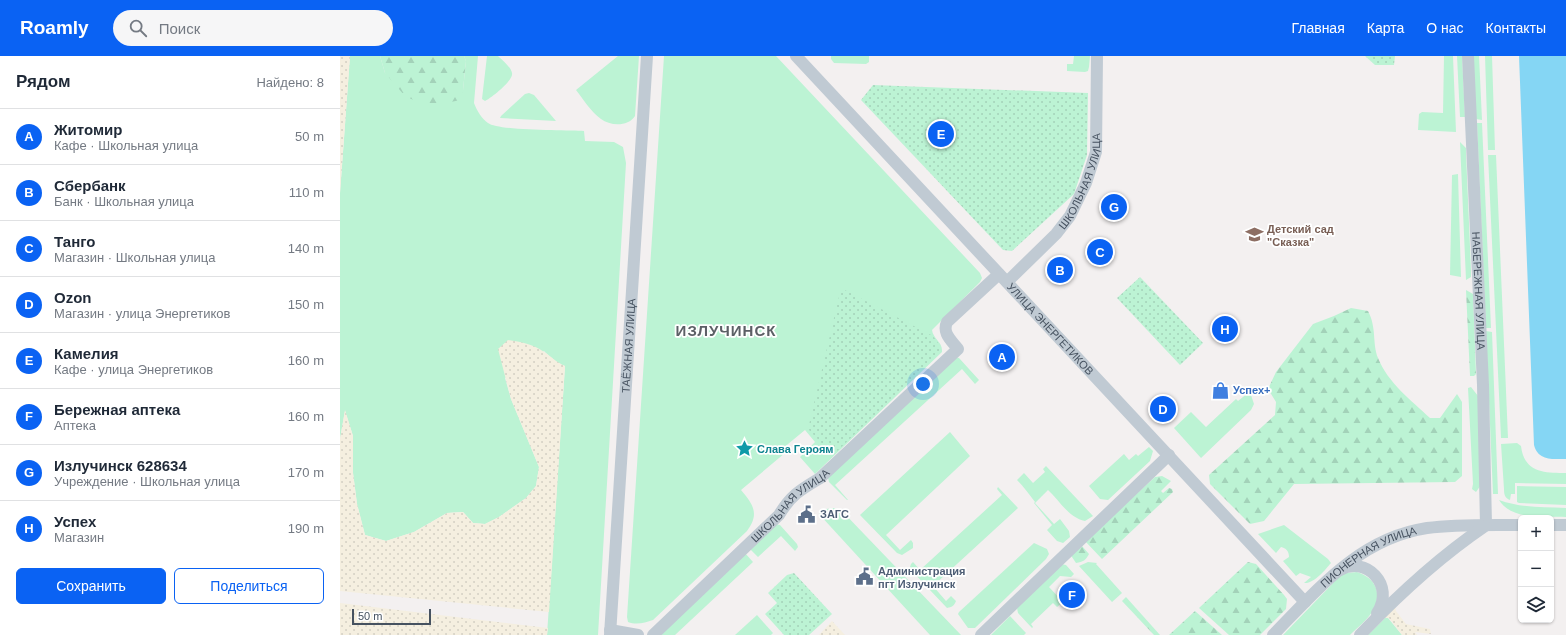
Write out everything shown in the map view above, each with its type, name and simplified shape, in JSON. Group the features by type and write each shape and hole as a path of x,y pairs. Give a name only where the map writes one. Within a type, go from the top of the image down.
{"street":[{"name":"ТАЁЖНАЯ УЛИЦА","path":"610,633 647,56"},
{"name":"УЛИЦА ЭНЕРГЕТИКОВ","path":"796,56 1305,602"},
{"name":"ШКОЛЬНАЯ УЛИЦА","path":"652,635 779,515 787,502 800,489 820,478 958,349 946,334 947,322 1056,234 1074,209 1086,183 1096,152 1097,56"},
{"name":"НАБЕРЕЖНАЯ УЛИЦА","path":"1468,56 1483,385 1486,525"},
{"path":"981,635 1168,456"},
{"path":"1364,631 1425,571 1457,545 1486,525"},
{"name":"ПИОНЕРНАЯ УЛИЦА","path":"1273,635 1333,575 1351,559 1366,549 1395,536 1428,528 1518,525"},
{"path":"1554,525 1566,525"},
{"path":"1333,575 1344,568 1358,567 1372,573 1383,587 1383,603 1364,631"},
{"path":"610,633 638,635"}],"green space":[{"path":"350,56 380,56 385,73 463,90 466,61 464,56 478,56 474,103 480,114 488,123 494,126 519,129 584,131 585,141 614,142 623,147 626,163 598,635 547,635 565,366 556,363 544,351 505,378 511,399 539,467 536,486 526,498 499,517 485,524 473,523 463,512 447,513 414,532 386,541 365,535 357,504 353,473 353,436 345,411 340,439 340,193"},
{"path":"380,56 464,56 466,61 463,90 460,100 428,107 405,96 385,73"},
{"path":"487,56 498,56 508,66 512,76 497,93 485,101 482,99"},
{"path":"618,56 639,56 635,116 632,120 624,124 609,123 597,116 576,90"},
{"path":"664,56 776,56 980,273 982,278 980,282 932,330 941,346 942,352 815,474 800,457 815,442 805,430 782,449 785,453 741,490 752,505 754,514 751,525 747,531 653,620 644,623 634,623 628,622 627,617"},
{"path":"831,56 869,56 869,62 866,64 834,63"},
{"path":"1074,56 1090,56 1088,71 1067,71 1067,64 1073,64"},
{"path":"1365,56 1395,56 1394,65 1375,65"},
{"path":"1444,56 1453,56 1456,132 1418,130 1419,114 1422,112 1443,113"},
{"path":"1457,56 1462,56 1465,117 1460,117"},
{"path":"1473,56 1479,56 1482,120 1476,119"},
{"path":"1485,56 1492,56 1495,150 1488,150"},
{"path":"873,85 1088,93 1087,155 1074,194 1012,251 1003,250 861,100"},
{"path":"529,93 534,95 556,121 500,118 525,94"},
{"path":"1477,123 1482,123 1491,328 1486,328"},
{"path":"1460,142 1466,148 1471,277 1466,280"},
{"path":"1488,155 1496,155 1508,438 1501,438"},
{"path":"1458,174 1461,277 1450,275 1452,175"},
{"path":"1140,277 1203,343 1180,365 1117,298"},
{"path":"841,288 933,336 941,347 940,352 833,455 808,429"},
{"path":"1466,290 1473,294 1476,374 1474,376 1470,376"},
{"path":"1351,308 1368,311 1373,323 1376,352 1382,367 1401,391 1430,418 1440,418 1457,394 1462,402 1462,476 1455,482 1294,484 1264,521 1250,524 1210,484 1209,475 1275,415 1276,402 1268,389 1276,372 1313,324"},
{"path":"1486,331 1492,332 1498,494 1493,494"},
{"path":"954,357 959,358 979,380 975,384 962,369 835,485 847,500 829,482 828,478"},
{"path":"1471,387 1478,396 1481,485 1476,492 1472,489 1468,388"},
{"path":"1248,393 1251,395 1254,404 1251,410 1201,458 1174,428 1191,412 1206,427 1236,399 1238,401"},
{"path":"950,432 970,456 886,535 900,550 911,540 913,543 913,548 902,555 897,553 860,515"},
{"path":"1517,443 1521,446 1526,462 1537,470 1543,472 1566,473 1566,484 1515,483 1515,494 1511,494 1510,500 1507,498 1504,493 1501,444"},
{"path":"1149,447 1153,451 1150,461 1108,500 1100,499 1089,486 1124,454 1129,460 1136,454 1138,456"},
{"path":"1046,466 1093,516 1085,521 1079,519 1069,513 1048,490 1035,503 1054,524 1060,519 1069,531 1070,537 1063,543 1057,541 1047,530 1052,525 1034,503 1035,502 1029,493 1017,480 1024,473 1033,483 1045,472 1043,469"},
{"path":"1162,476 1171,481 1161,491 1163,493 1169,488 1172,489 1173,492 1102,559 1085,541 1155,477"},
{"path":"1517,486 1566,487 1566,505 1519,503 1517,502"},
{"path":"998,487 1018,508 933,586 946,601 951,596 956,601 953,606 947,608 912,571 910,567 911,564 913,562 920,570 1002,495 997,489"},
{"path":"1499,500 1524,506 1566,508 1566,517 1554,517 1554,515 1525,515 1505,507"},
{"path":"834,508 841,510 961,635 930,635 819,514 826,509"},
{"path":"775,524 780,525 798,547 795,551 781,536 758,557 749,548"},
{"path":"1284,525 1328,559 1331,563 1319,576 1308,583 1304,583 1311,577 1300,573 1296,576 1283,561 1289,557 1286,549 1281,547 1276,553 1258,534"},
{"path":"1034,543 1047,549 1049,554 1046,559 975,628 968,628 958,614 959,612"},
{"path":"1082,546 1089,554 1087,558 1076,563 1070,554"},
{"path":"744,552 753,562 675,635 662,635 662,634"},
{"path":"1088,562 1097,563 1096,564 1122,593 1112,602 1079,566"},
{"path":"1248,562 1256,564 1284,595 1287,599 1286,609 1260,635 1229,635 1199,608"},
{"path":"1061,564 1066,565 1074,574 1071,577 1060,576 1049,587 1063,602 1057,607 1053,603 1031,624 1033,627 1032,628 1018,613 1017,608"},
{"path":"1357,572 1369,578 1373,583 1376,588 1377,599 1370,615 1350,635 1283,635 1339,577 1346,573"},
{"path":"794,573 832,614 809,635 784,635 765,614 777,603 768,593 787,575"},
{"path":"1126,597 1160,635 1154,635 1122,601"},
{"path":"1195,611 1222,635 1169,635"},
{"path":"757,615 773,633 771,635 735,635"},
{"path":"1010,616 1026,633 1024,635 991,635"},
{"path":"1385,618 1388,618 1402,635 1368,635"}],"sand":[{"path":"340,56 350,56 340,193"},
{"path":"508,340 536,347 565,366 549,612 340,591 340,439 345,410 353,436 353,473 357,504 365,535 386,541 414,532 447,513 463,512 473,523 485,524 499,517 526,498 536,486 539,467 511,399 498,349"},
{"path":"340,603 548,628 547,635 340,635"},
{"path":"1395,606 1396,611 1406,624 1430,629 1431,634 1415,632 1417,635 1402,635 1389,618 1385,618"},
{"path":"832,621 845,635 819,635"}],"water":[{"path":"1519,56 1566,56 1566,459 1551,459 1542,456 1536,450 1534,445"}],"place":[{"name":"Камелия","path":"941,134"},
{"name":"Излучинск 628634","path":"1114,207"},
{"name":"Детский сад \"Сказка\"","path":"1254,235"},
{"name":"Танго","path":"1100,252"},
{"name":"Сбербанк","path":"1060,270"},
{"name":"Успех","path":"1225,329"},
{"name":"Житомир","path":"1002,357"},
{"name":"Успех+","path":"1220,390"},
{"name":"Ozon","path":"1163,409"},
{"name":"Слава Героям","path":"744,449"},
{"name":"ЗАГС","path":"807,514"},
{"name":"Администрация пгт Излучинск","path":"865,577"},
{"name":"Бережная аптека","path":"1072,595"}],"district":[{"name":"ИЗЛУЧИНСК","path":"726,330"}]}
